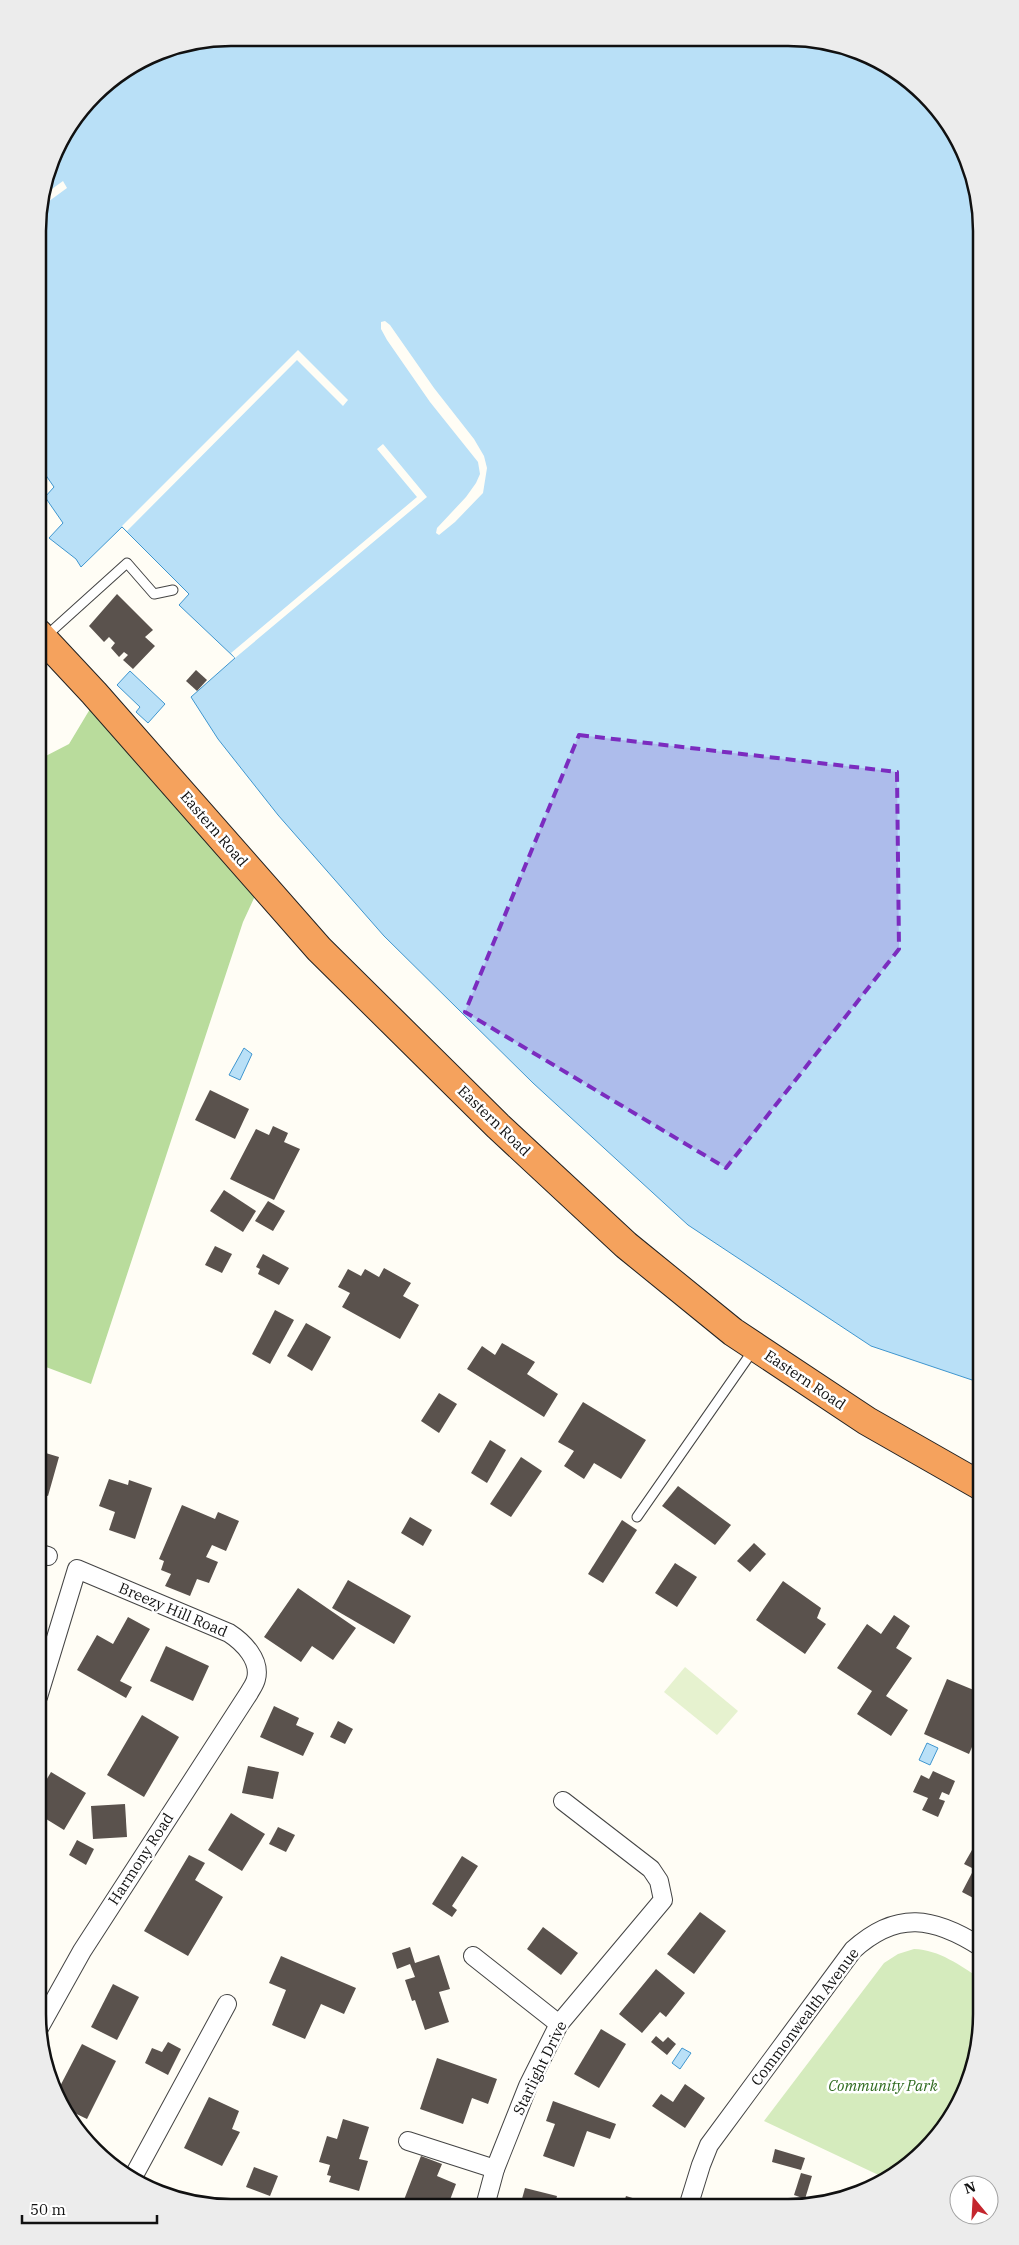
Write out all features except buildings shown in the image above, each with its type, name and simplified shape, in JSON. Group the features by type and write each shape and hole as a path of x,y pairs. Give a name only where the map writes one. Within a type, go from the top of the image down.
{"highway":[{"name":"Eastern Road","path":"46,648 77,675 332,962 498,1126 626,1245 733,1332 867,1421 973,1481"}],"street":[{"name":"Breezy Hill Road","path":"46,1670 77,1569 229,1633 242,1641 254,1661 257,1677 249,1693"},
{"name":"Harmony Road","path":"46,2017 82,1951 249,1693"},
{"name":"Starlight Drive","path":"487,2199 495,2169 528,2086 559,2024 663,1900 659,1881 652,1869 563,1801"},
{"name":"Commonwealth Avenue","path":"690,2199 700,2165 709,2145 853,1950 864,1940 875,1932 894,1925 921,1921 940,1925 973,1943"},
{"path":"473,1956 559,2024"},
{"path":"135,2172 227,2004"},
{"path":"408,2141 495,2169"}],"lane":[{"path":"46,637 127,563 154,594 173,590"},
{"path":"637,1517 756,1347"}],"highlighted area":[{"path":"579,735 897,772 899,949 726,1168 465,1012"}],"green space":[{"path":"90,709 255,896 243,922 91,1384 46,1367 46,756 69,744"},
{"path":"685,1667 738,1711 717,1735 664,1692"},
{"name":"Community Park","path":"914,1949 932,1952 941,1955 973,1974 971,2038 959,2084 942,2116 927,2136 910,2153 878,2175 764,2121 884,1963 898,1954"}],"water":[{"path":"232,46 787,46 824,50 858,60 890,77 910,92 927,109 942,129 959,161 969,195 973,232 973,1380 871,1346 688,1225 533,1083 384,936 278,815 218,739 191,697 235,658 179,605 189,594 122,527 81,567 76,559 49,538 63,523 46,498 54,487 46,476 46,232 50,195 56,172 65,150 77,129 92,109 109,92 129,77 150,65 172,56 195,50"},
{"path":"130,671 165,704 148,723 136,712 140,707 117,685"},
{"path":"244,1048 252,1054 240,1080 229,1075"},
{"path":"927,1743 938,1748 930,1765 919,1760"},
{"path":"682,2048 691,2053 680,2069 672,2063"}],"pier":[{"path":"63,181 67,188 49,201 52,189"},
{"path":"385,321 390,325 434,388 474,439 484,456 487,468 483,493 455,522 439,535 436,533 437,528 466,497 476,483 480,474 478,462 430,402 387,340 381,329 381,322"},
{"path":"298,350 348,400 343,406 297,360 127,531 122,526"},
{"path":"383,444 427,497 235,658 231,653 417,497 377,449"}]}
